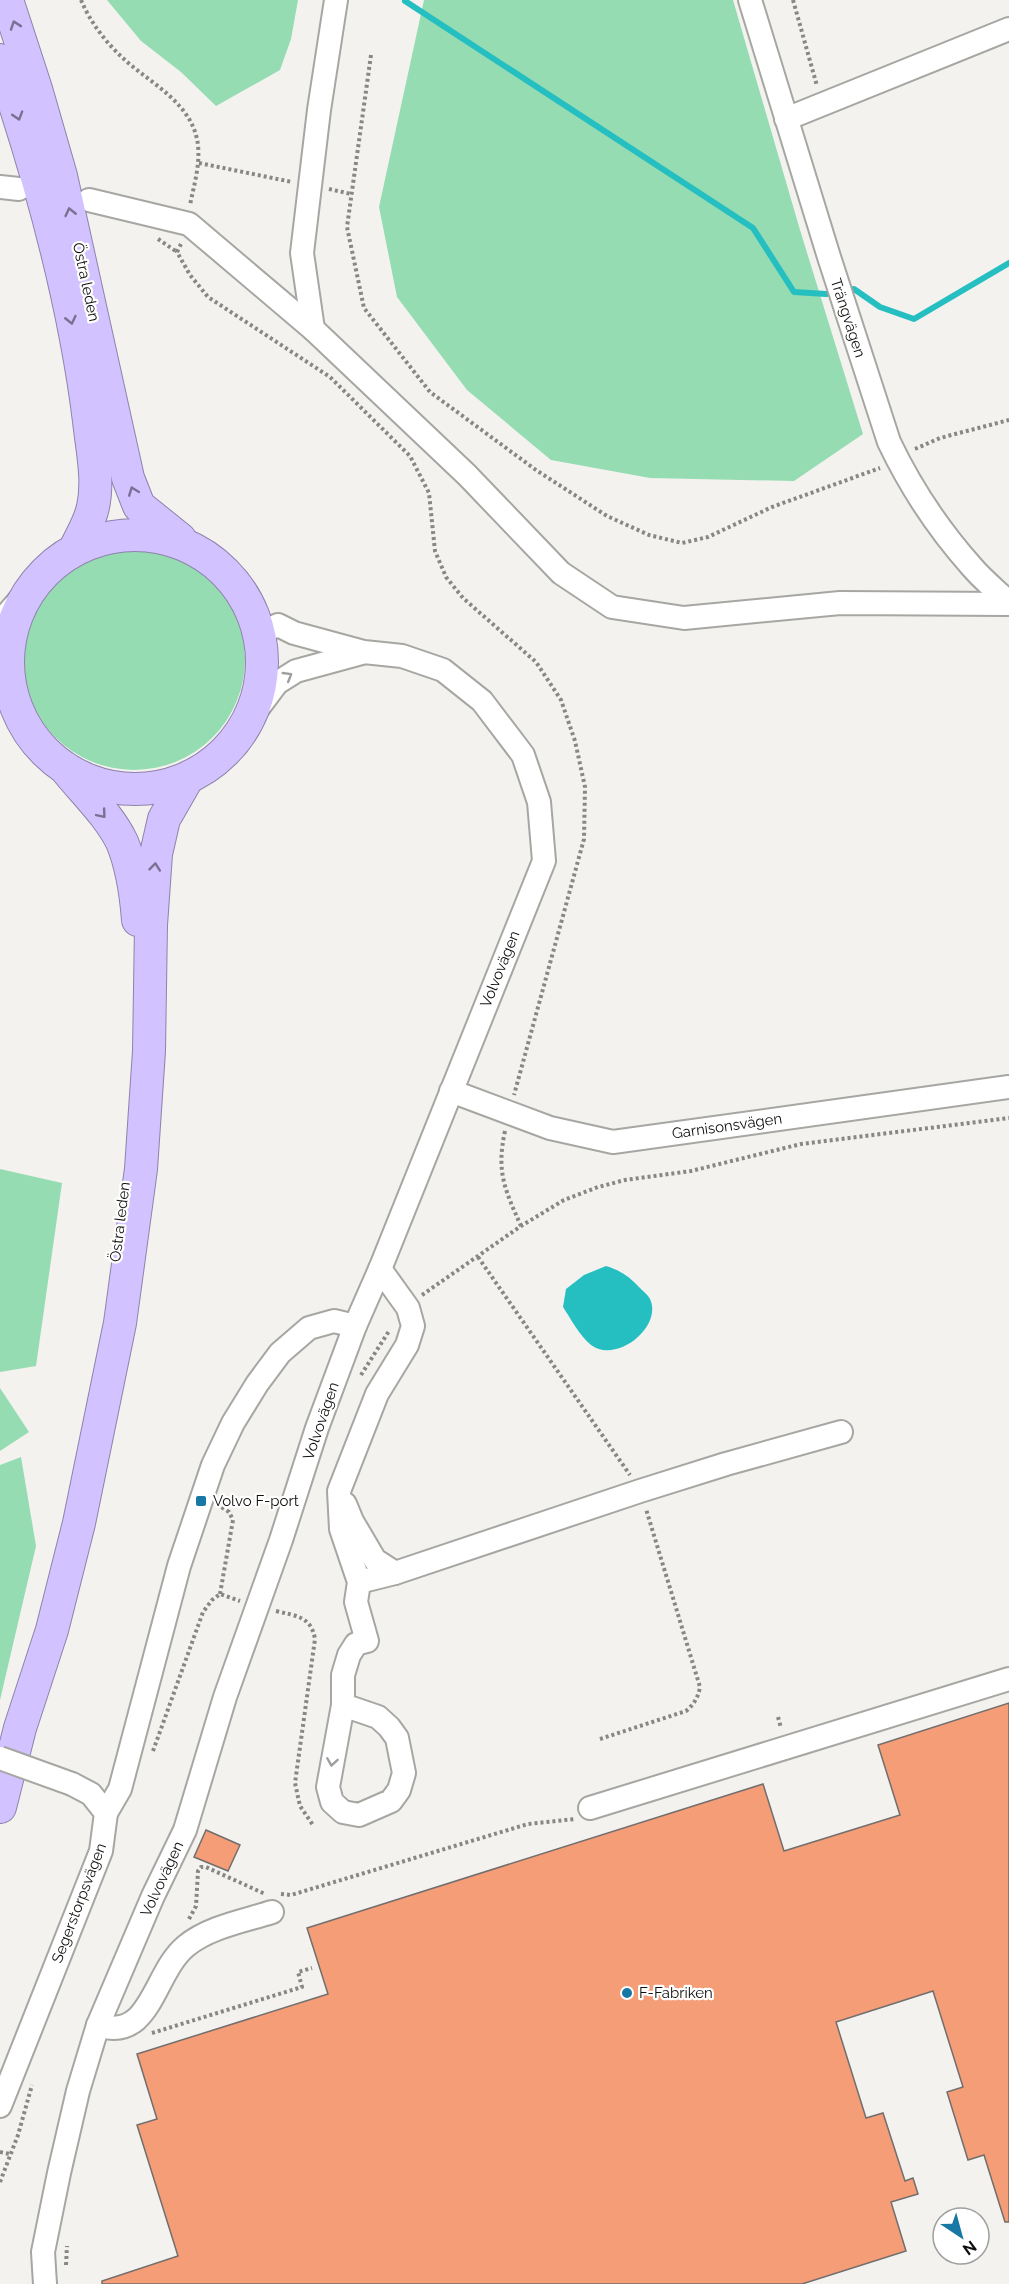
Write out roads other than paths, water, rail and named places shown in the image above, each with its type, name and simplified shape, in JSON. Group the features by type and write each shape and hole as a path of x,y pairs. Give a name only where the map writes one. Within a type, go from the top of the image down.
{"highway":[{"name":"Östra leden","path":"7,0 61,176 128,478 139,506 188,545"},
{"name":"Östra leden","path":"0,60 34,168 55,246 78,348 93,459 94,495 90,518 75,549"},
{"path":"131,534 160,536 188,545 213,560 234,580 250,605 260,633 263,662 260,691 250,719 234,743 212,764 187,778 156,788 125,789 93,783 65,768 42,750 6,695 9,641 16,613 31,588 51,566 75,549 102,538 131,534"},
{"name":"Östra leden","path":"32,1690 40,1630 88,1423 106,1333 122,1218 133,1107 140,996 136,896 122,843 110,822 65,768"},
{"name":"Östra leden","path":"0,1807 20,1728 52,1630 76,1533 120,1323 141,1169 156,854 164,819 187,778"}],"street":[{"path":"314,330 302,253 336,0"},
{"name":"Trängvägen","path":"750,0 829,258 889,442 897,460 937,522 972,568 1009,603"},
{"path":"786,119 1009,30"},
{"path":"89,200 189,224 314,330 467,475 561,573 612,607 684,618 840,603 1009,603"},
{"path":"0,622 31,588"},
{"path":"260,633 278,625 294,633 364,652"},
{"path":"250,719 277,683 296,671 364,652"},
{"name":"Volvovägen","path":"45,2284 43,2252 78,2091 98,2025 153,1896 185,1830 225,1697 281,1540 317,1428 355,1326 544,861 539,802 523,755 482,701 443,670 402,656 364,652"},
{"name":"Garnisonsvägen","path":"452,1091 550,1128 613,1142 1009,1088"},
{"path":"343,1705 378,1718 388,1727 397,1738 405,1773 399,1790 391,1801 358,1815 343,1812 332,1802 328,1787 343,1705 343,1674 349,1655 356,1644 366,1641 356,1602 359,1582 341,1529 339,1491 377,1394 407,1345 413,1326 408,1308 380,1269"},
{"path":"0,1758 72,1784 91,1794 106,1813 120,1790 179,1566 213,1465 233,1424 257,1384 280,1353 309,1328 334,1321 355,1326"},
{"path":"359,1582 395,1573 726,1464 841,1432"},
{"path":"339,1491 352,1521 375,1560 395,1573"},
{"path":"586,1813 1009,1679"},
{"name":"Segerstorpsvägen","path":"0,2106 101,1851 106,1813"},
{"path":"98,2025 118,2029 138,2019 165,1971 186,1945 223,1927 272,1912"}],"water":[{"path":"606,1266 629,1277 650,1299 652,1310 650,1321 644,1331 635,1340 613,1350 601,1350 591,1345 579,1332 563,1307 566,1289 584,1275"}],"waterway":[{"path":"405,1 753,228 794,292 826,294 854,289 880,307 914,319 1009,263"}],"place":[{"name":"Volvo F-port","path":"201,1501"},
{"name":"F-Fabriken","path":"627,1993"}]}
